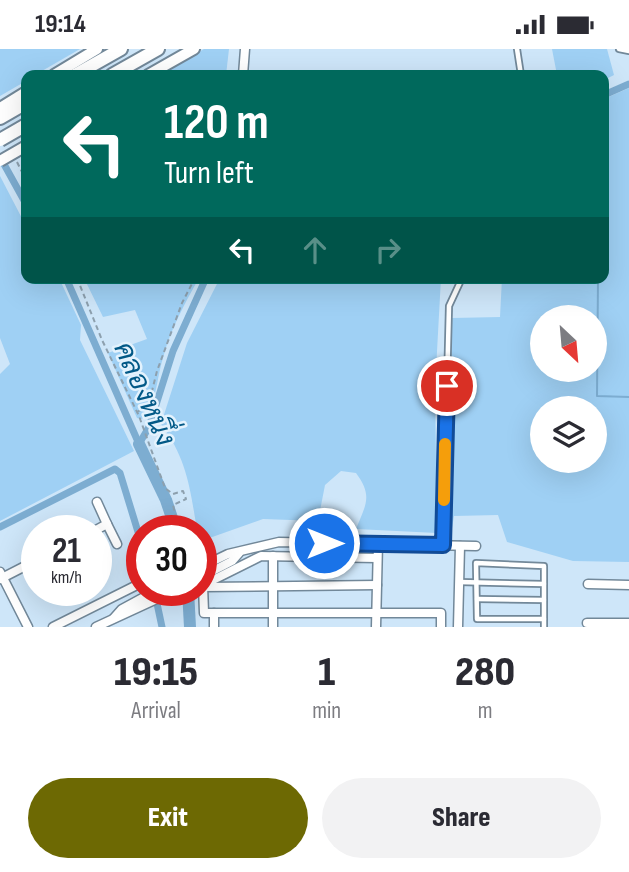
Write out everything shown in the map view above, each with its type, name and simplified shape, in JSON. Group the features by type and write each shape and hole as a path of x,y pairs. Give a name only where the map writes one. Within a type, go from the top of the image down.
{"main road":[{"path":"62,70 97,49"},
{"path":"81,70 121,49"},
{"path":"121,70 158,49"},
{"path":"157,70 194,49"},
{"path":"74,70 79,59"},
{"path":"0,108 21,96"},
{"path":"0,118 21,106"},
{"path":"0,140 21,128"},
{"path":"0,161 21,149"}],"street":[{"path":"243,70 244,49"},
{"path":"97,502 103,515"},
{"path":"112,534 117,544"},
{"path":"219,561 256,546 279,542 477,547"},
{"path":"376,627 378,543"},
{"path":"458,627 460,546"},
{"path":"217,580 261,556 377,558"},
{"path":"273,556 273,627"},
{"path":"21,567 1,576 28,627"},
{"path":"588,584 629,585"},
{"path":"217,587 377,585"},
{"path":"53,627 126,590"},
{"path":"96,627 135,606"},
{"path":"132,608 137,606"},
{"path":"204,606 204,613 441,613 441,627"},
{"path":"214,613 214,627"},
{"path":"587,623 629,624"}],"lane":[{"path":"517,49 519,70"},
{"path":"619,49 629,51"},
{"path":"443,545 449,306 459,284"},
{"path":"544,619 477,619 476,563 544,566 544,584 544,600 544,619 544,627"},
{"path":"459,582 544,584"},
{"path":"477,599 544,600"}],"path":[{"path":"79,284 102,340 138,414 164,488 173,494 183,491 186,499 173,505 175,515"},
{"path":"138,414 150,399 157,371 182,303 192,284"},
{"path":"217,557 219,561"}],"shaded area":[{"path":"0,49 80,49 44,70 21,70 21,84 0,96"},
{"path":"204,49 229,49 227,70 168,70"},
{"path":"552,49 607,49 614,75 609,78 609,70 556,70"},
{"path":"629,88 629,562 573,561 507,542 498,515 454,516 451,534 447,534 452,318 500,317 502,284 609,284 609,97"},
{"path":"0,176 21,216 21,284 62,284 81,325 80,340 134,451 0,521 0,374 10,364 0,338"},
{"path":"87,284 196,284 170,337 154,397 142,419 137,418 108,353 147,339 135,310 103,317"},
{"path":"217,284 441,284 435,388 437,533 356,529 365,506 365,488 356,473 341,471 325,485 318,521 263,519 217,535 217,515 194,515 182,462 161,424 187,343"}],"waterway":[{"path":"609,93 629,84"},
{"name":"คลองหนึ่ง","path":"0,157 21,195"},
{"name":"คลองหนึ่ง","path":"69,284 139,444"},
{"path":"139,444 149,427 173,351 203,284"},
{"path":"598,284 597,396 629,397"},
{"name":"คลองหนึ่ง","path":"139,444 171,515"},
{"path":"0,527 115,469 120,473 133,515"},
{"path":"158,606 162,627"},
{"name":"คลองหนึ่ง","path":"189,606 190,627"}],"slow traffic":[{"path":"444,500 445,444"}],"route":[{"path":"324,543 443,545 447,386"}]}
